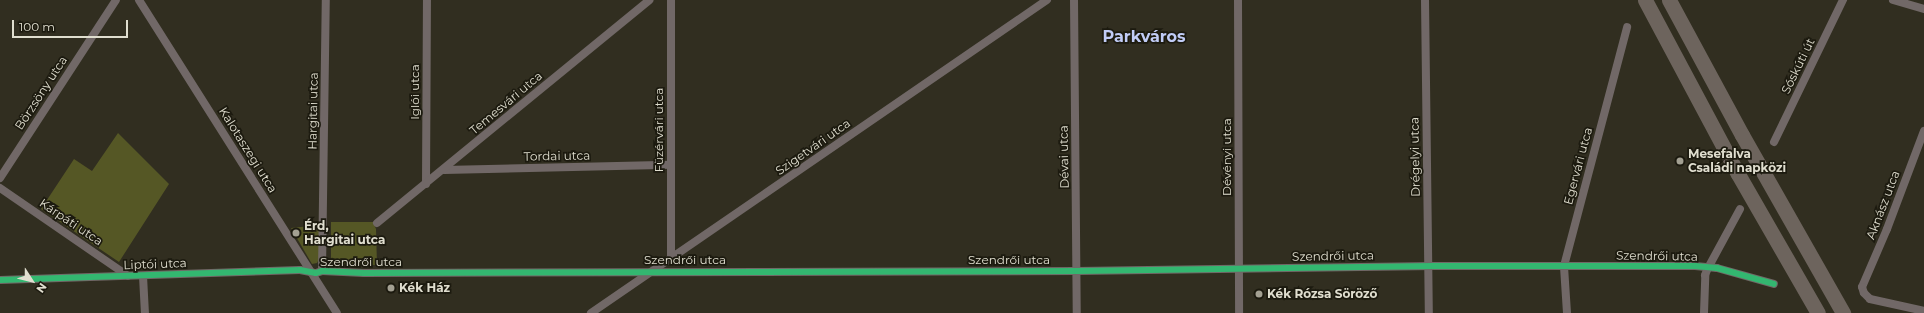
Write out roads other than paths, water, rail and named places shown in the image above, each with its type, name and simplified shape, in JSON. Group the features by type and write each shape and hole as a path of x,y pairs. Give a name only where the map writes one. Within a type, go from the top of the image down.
{"highway":[{"path":"1645,0 1738,174 1818,313"},
{"path":"1669,0 1843,313"}],"street":[{"name":"Börzsöny utca","path":"0,178 116,0"},
{"name":"Kalotaszegi utca","path":"139,0 337,313"},
{"name":"Hargitai utca","path":"322,271 326,0"},
{"name":"Iglói utca","path":"426,184 427,0"},
{"name":"Temesvári utca","path":"377,223 444,170 648,0"},
{"name":"Füzérvári utca","path":"671,0 671,259"},
{"name":"Szigetvári utca","path":"591,313 1047,0"},
{"name":"Dévai utca","path":"1074,0 1077,313"},
{"name":"Dévényi utca","path":"1238,0 1242,268 1239,313"},
{"name":"Drégelyi utca","path":"1425,0 1429,313"},
{"name":"Sóskúti út","path":"1774,142 1843,0"},
{"path":"1893,0 1924,9"},
{"name":"Egervári utca","path":"1568,313 1564,266 1627,27"},
{"name":"Aknász utca","path":"1924,131 1887,229 1862,287 1864,293 1870,299 1924,311"},
{"name":"Tordai utca","path":"444,170 671,165"},
{"name":"Kárpáti utca","path":"0,188 128,276"},
{"path":"1704,313 1705,276 1740,209"},
{"name":"Szendrői utca","path":"310,272 1077,271 1429,266 1695,266 1717,268 1774,284"},
{"name":"Liptói utca","path":"0,280 300,270 310,272"},
{"path":"143,276 145,313"}],"place":[{"name":"Mesefalva Családi napközi","path":"1680,161"},
{"name":"Érd, Hargitai utca","path":"296,233"},
{"name":"Kék Ház","path":"391,288"},
{"name":"Kék Rózsa Söröző","path":"1259,294"}],"district":[{"name":"Parkváros","path":"1144,37"}]}
